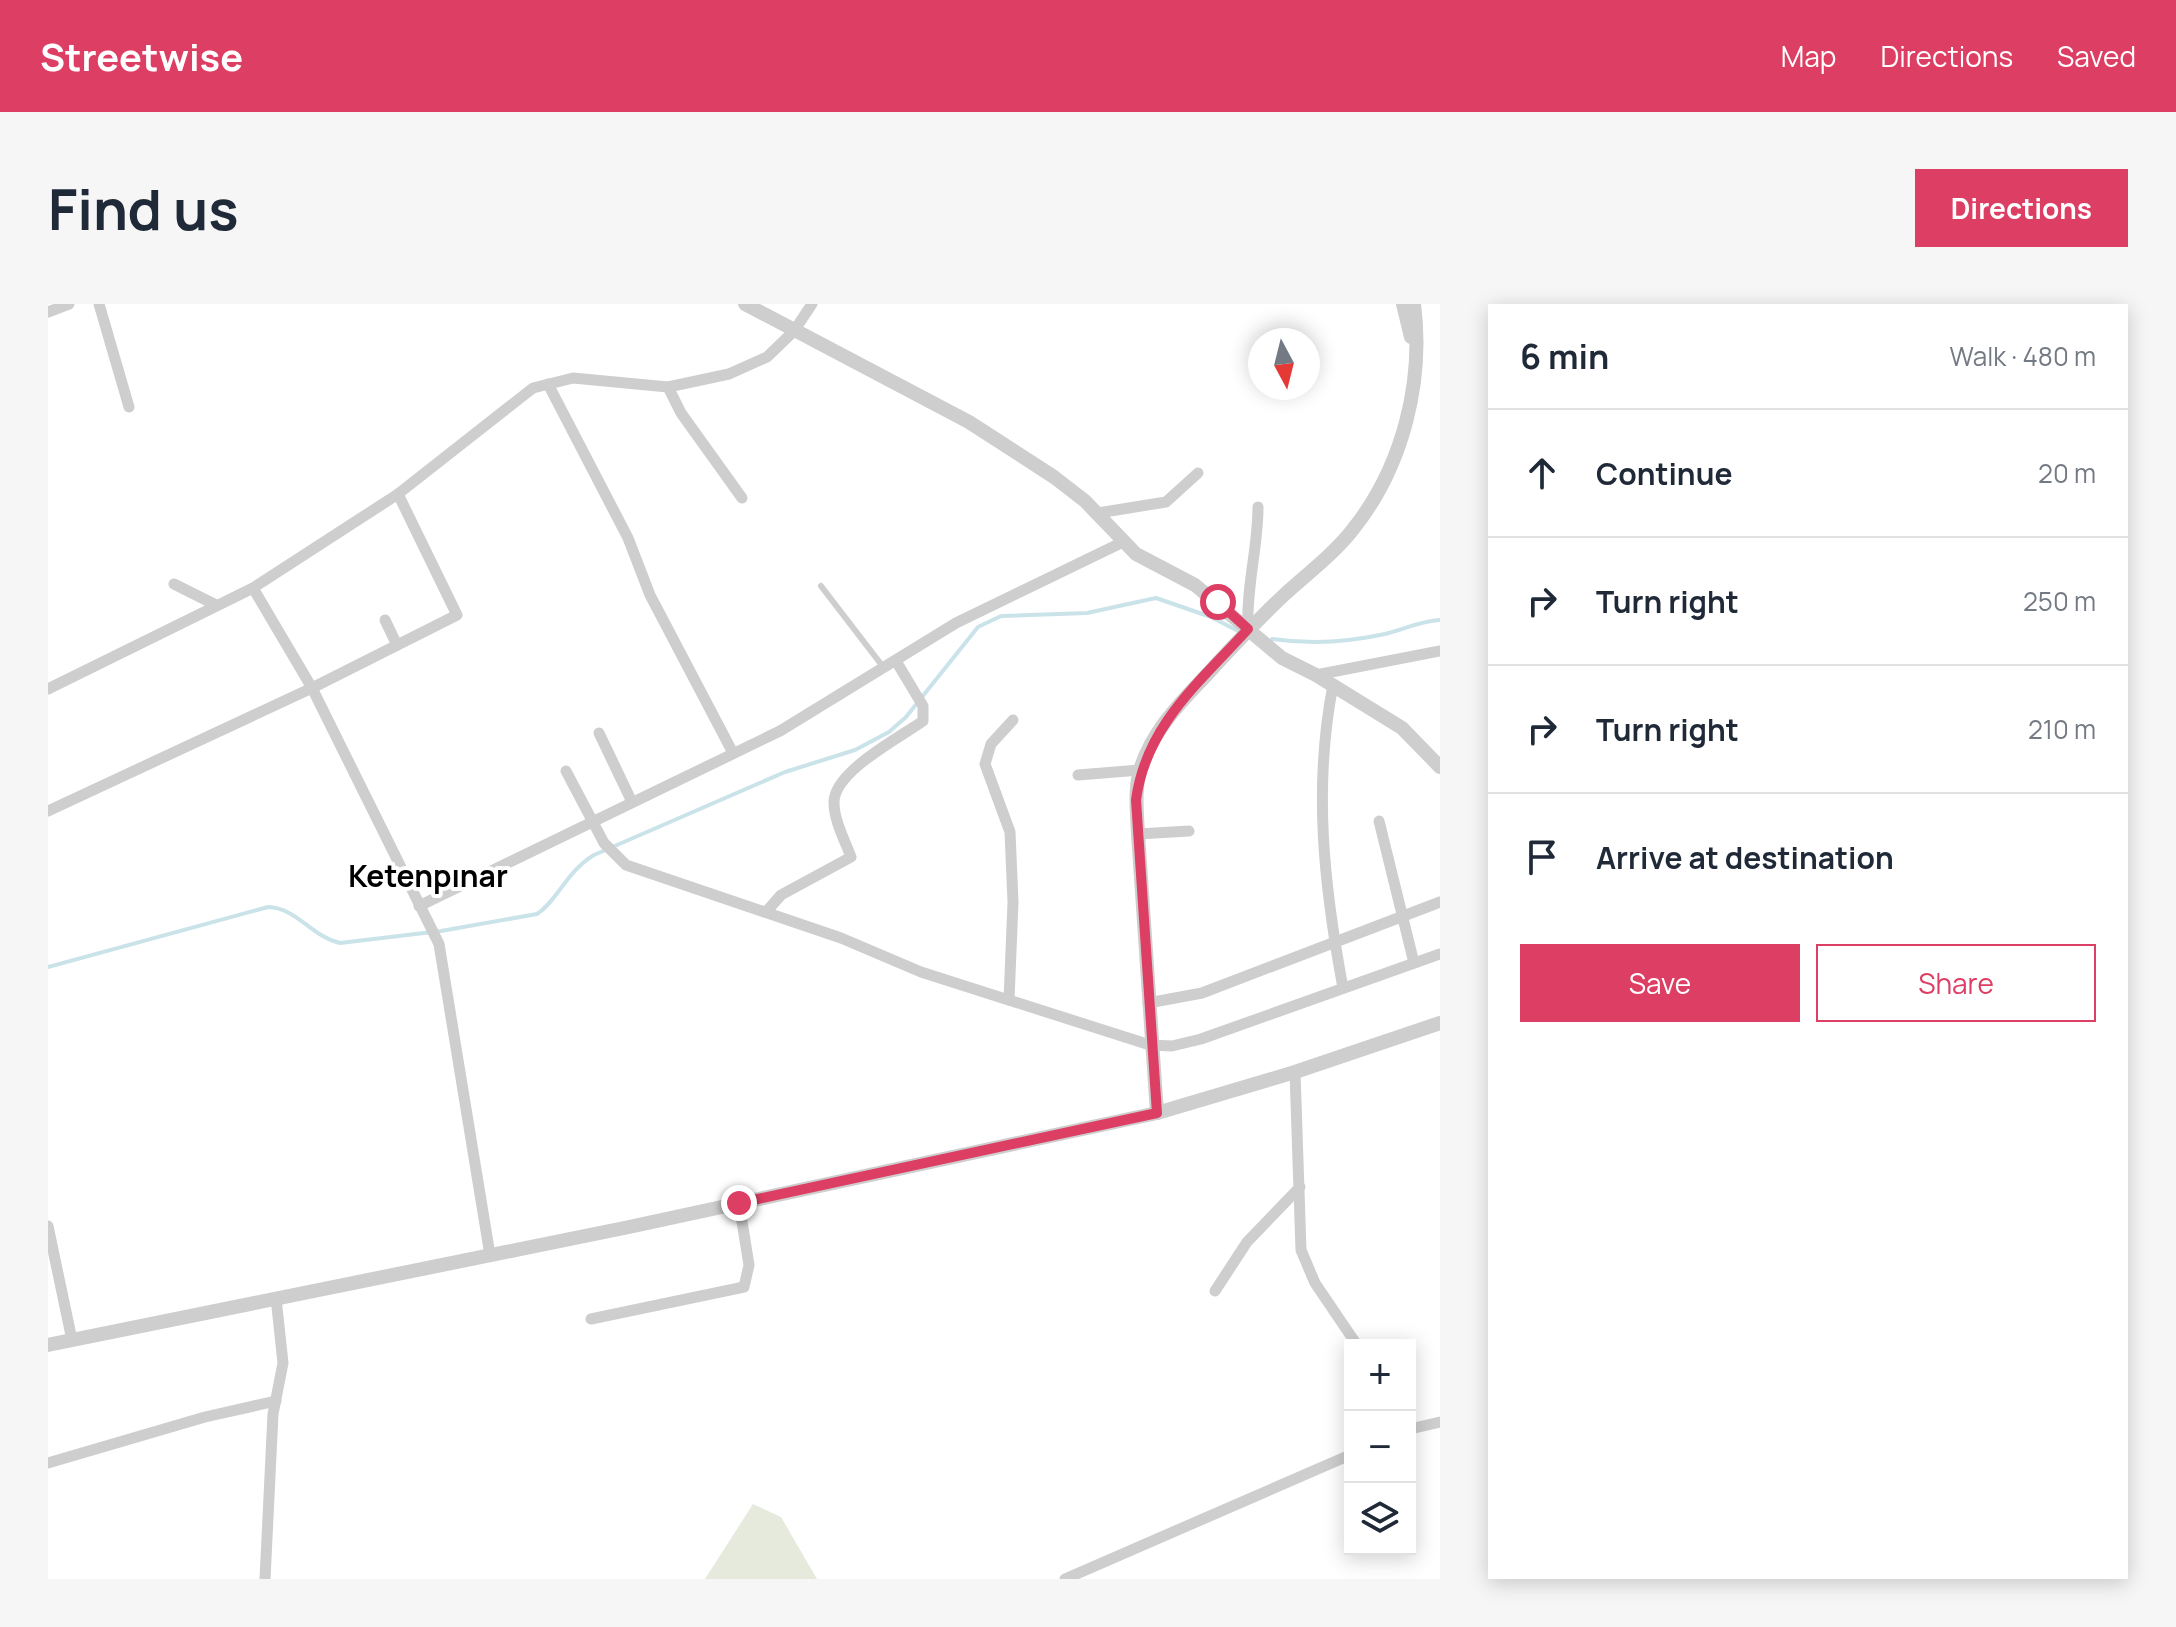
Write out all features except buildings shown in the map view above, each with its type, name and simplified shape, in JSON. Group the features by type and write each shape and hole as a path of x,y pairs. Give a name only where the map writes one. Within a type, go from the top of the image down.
{"street":[{"path":"48,312 69,304"},
{"path":"99,304 129,407"},
{"path":"745,304 969,422 1054,477 1098,513 1136,554 1195,585 1282,658 1316,675 1402,728 1440,767"},
{"path":"48,689 253,588 398,494 518,397 548,384 573,378 668,387 729,374 767,357 794,331 812,304"},
{"path":"1403,304 1417,377"},
{"path":"1157,1113 1138,834 1140,770 1169,715 1248,629 1355,528 1400,442 1417,377 1419,338 1414,304"},
{"path":"548,384 628,538 650,595 733,753"},
{"path":"668,387 681,413 742,498"},
{"path":"1098,513 1166,502 1198,473"},
{"path":"48,811 312,688 457,615 398,494"},
{"path":"1248,629 1246,596 1256,546 1258,507"},
{"path":"419,906 593,823 631,800 780,731 956,623 1123,542"},
{"path":"174,584 216,605"},
{"path":"253,588 312,688 439,944 490,1255"},
{"path":"385,620 397,645"},
{"path":"1316,675 1440,651"},
{"path":"766,912 781,895 851,857 834,806 835,792 858,766 923,721 923,706 896,661"},
{"path":"1333,685 1325,734 1320,816 1334,942 1343,988"},
{"path":"1009,1000 1013,902 1010,832 985,764 991,744 1013,720"},
{"path":"599,733 631,800"},
{"path":"1078,775 1140,770"},
{"path":"566,771 604,843 617,859 841,938 921,972 1150,1045 1172,1046 1201,1039 1440,954"},
{"path":"1379,821 1414,963"},
{"path":"1138,834 1189,831"},
{"path":"1148,1003 1202,993 1440,902"},
{"path":"48,1345 739,1203 1157,1113 1295,1072 1440,1023"},
{"path":"1295,1072 1301,1250 1306,1268 1353,1339"},
{"path":"1215,1291 1247,1242 1300,1187"},
{"path":"591,1319 744,1287 749,1265 739,1203"},
{"path":"48,1226 72,1340"},
{"path":"265,1579 276,1401 283,1363 276,1298"},
{"path":"48,1463 205,1417 276,1401"},
{"path":"1416,1426 1440,1422"},
{"path":"1065,1579 1344,1458"}],"lane":[{"path":"821,586 884,668"}],"shaded area":[{"path":"753,1504 781,1517 817,1579 705,1579"}],"waterway":[{"path":"48,967 268,907 288,912 321,935 340,943 441,931 537,914 576,869 594,855 785,772 855,750 889,732 906,717 978,627 1001,616 1087,613 1156,598 1211,617 1238,631"},
{"path":"1272,639 1314,642 1357,639 1440,620"}],"district":[{"name":"Ketenpınar","path":"428,877"}],"route":[{"path":"739,1203 1157,1113 1150,1045 1136,800 1140,770 1152,742 1169,715 1248,629 1218,602"}]}
